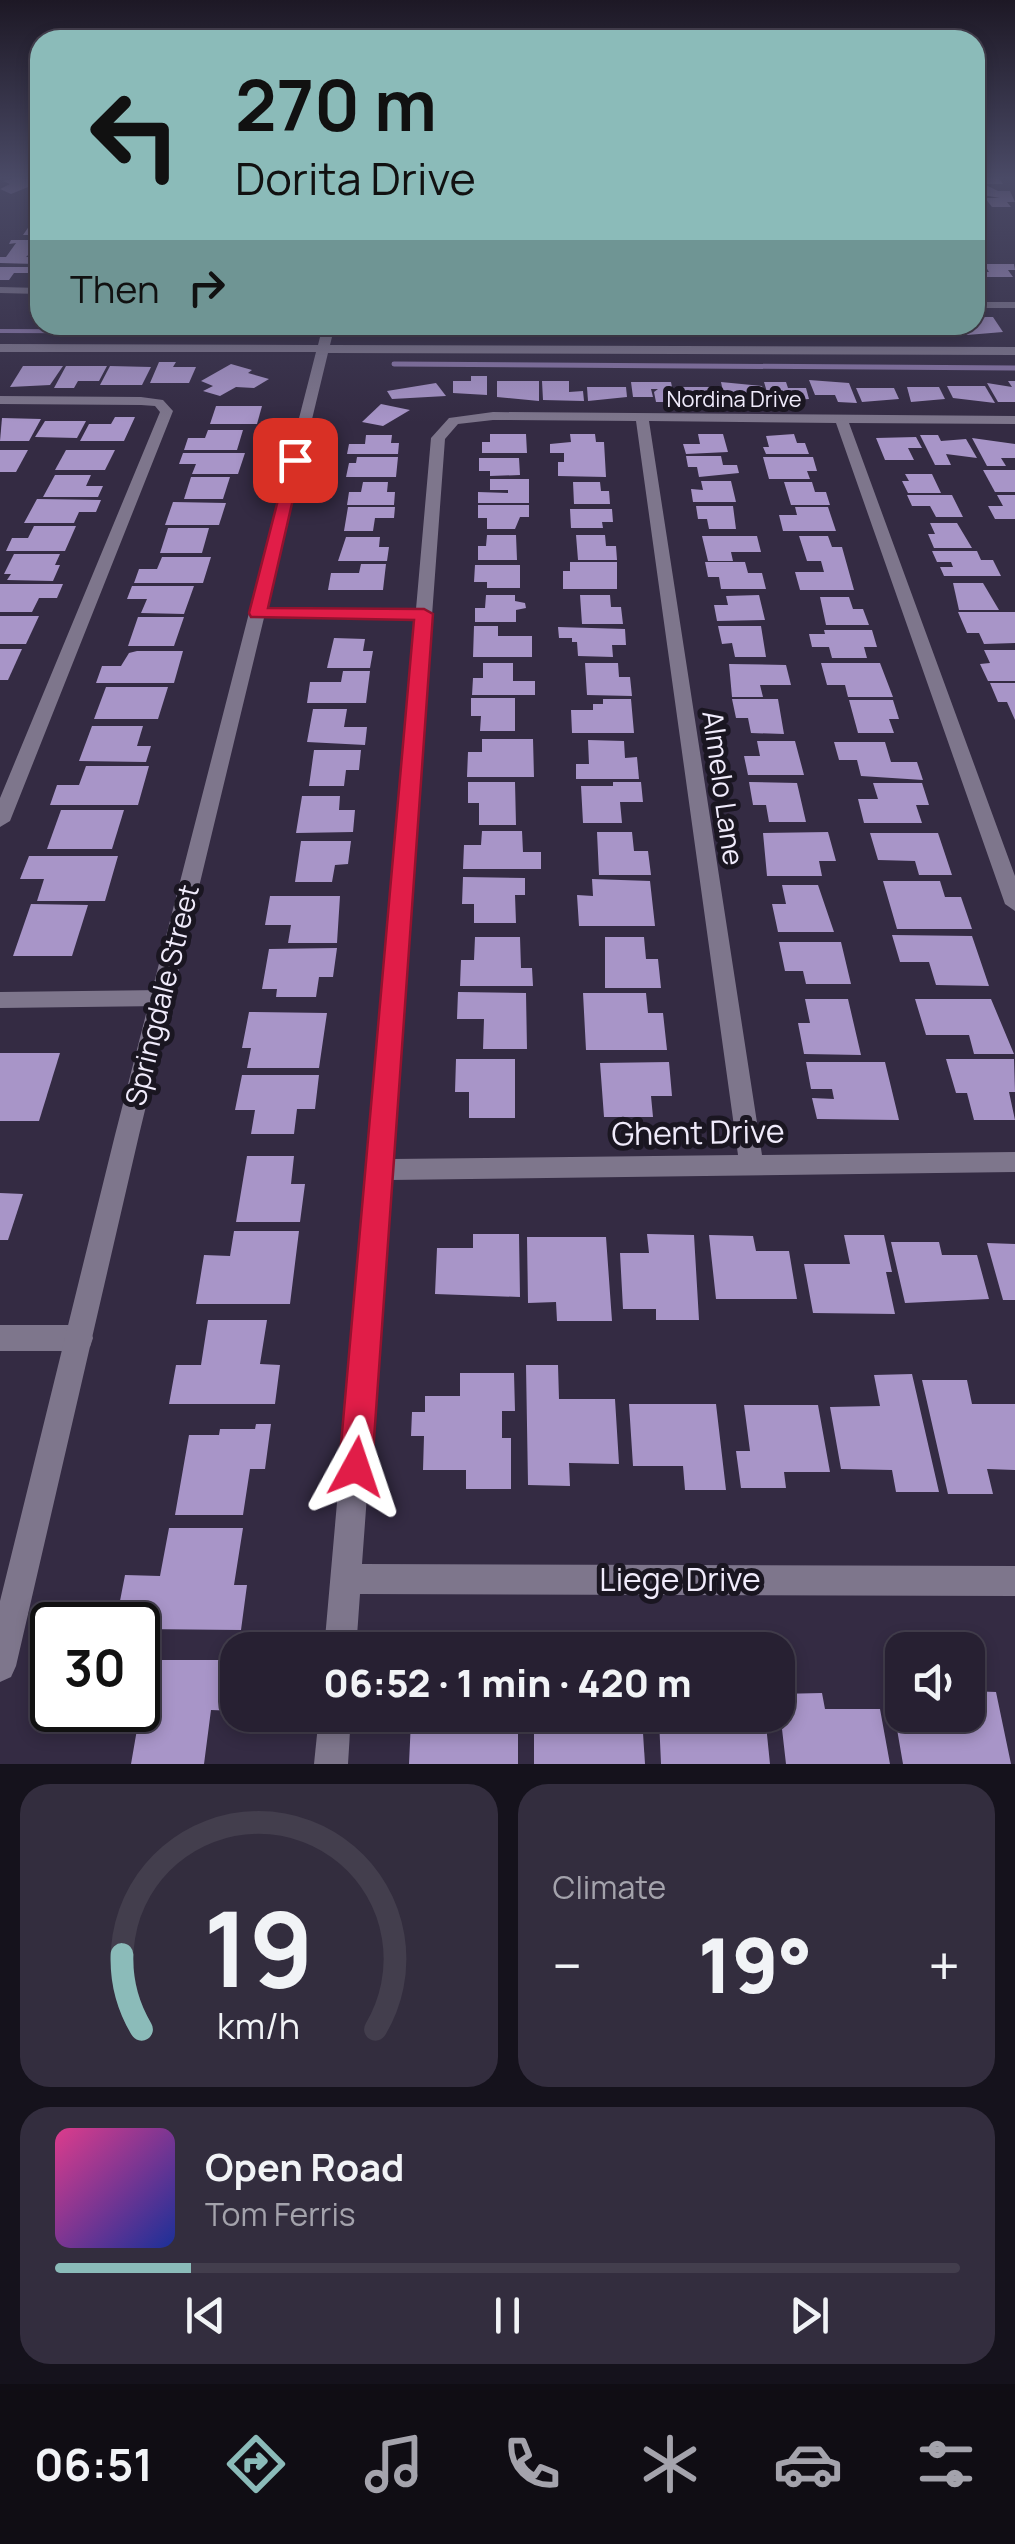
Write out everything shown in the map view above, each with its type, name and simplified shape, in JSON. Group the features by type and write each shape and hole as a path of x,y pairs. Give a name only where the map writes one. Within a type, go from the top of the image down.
{"street":[{"path":"0,290 30,291"},
{"path":"985,304 1015,305"},
{"name":"Springdale Street","path":"0,1666 326,335"},
{"path":"0,348 1015,351"},
{"path":"0,400 158,403 166,411 0,821"},
{"name":"Nordina Drive","path":"424,614 438,438 454,420 493,416 1015,420"},
{"name":"Almelo Lane","path":"642,419 750,1164"},
{"path":"842,420 1015,904"},
{"path":"258,613 424,614 382,1170 342,1632"},
{"path":"0,1000 162,998"},
{"name":"Ghent Drive","path":"382,1170 1015,1162"},
{"path":"0,1338 80,1338"},
{"name":"Liege Drive","path":"346,1578 1015,1580"},
{"path":"330,1764 333,1732"}],"building":[{"path":"0,258 30,258 30,264 0,263"},
{"path":"985,264 1014,264 1015,270 1008,270 1013,277 985,277 985,272 989,272"},
{"path":"0,267 30,267 28,273 14,273 9,280 0,280"},
{"path":"985,317 993,317 1003,332 985,334"},
{"path":"159,362 176,362 173,367 196,367 189,383 150,383"},
{"path":"231,364 269,379 254,388 236,387 220,396 203,391 213,386 201,381"},
{"path":"23,366 63,366 50,385 10,387"},
{"path":"66,366 107,366 99,381 78,381 74,388 54,388"},
{"path":"110,366 151,367 142,385 100,385"},
{"path":"471,376 487,376 487,395 453,393 453,381 471,381"},
{"path":"809,380 849,383 857,403 838,402 835,395 815,395"},
{"path":"497,381 539,381 539,401 497,397"},
{"path":"542,381 569,381 569,392 583,391 584,401 543,400"},
{"path":"1008,381 1015,381 1015,402 998,402 987,383 1012,387"},
{"path":"631,382 671,382 675,402 656,402 654,392 658,389 651,389 653,397 633,397"},
{"path":"721,382 762,386 767,402 725,401"},
{"path":"764,382 786,382 788,388 806,388 809,399 770,402"},
{"path":"436,383 446,396 392,399 387,391"},
{"path":"947,386 985,386 995,403 953,398"},
{"path":"587,387 626,387 627,397 588,401"},
{"path":"676,387 714,387 717,398 679,401"},
{"path":"907,387 939,387 945,399 911,402"},
{"path":"856,388 894,388 899,399 862,402"},
{"path":"381,404 410,410 383,426 362,422"},
{"path":"216,406 262,406 257,424 210,424"},
{"path":"115,417 135,417 124,441 80,441 89,424 111,424"},
{"path":"2,418 41,419 29,441 0,441"},
{"path":"45,421 86,421 77,438 35,437"},
{"path":"208,430 243,430 237,450 184,450 188,438 205,438"},
{"path":"490,434 526,434 527,453 482,453 482,442 490,442"},
{"path":"570,434 595,434 596,442 604,442 606,477 558,476 558,462 564,462 564,453 550,453 550,444 571,442"},
{"path":"698,434 723,434 728,452 686,454 683,444 700,444"},
{"path":"794,434 797,443 805,443 809,454 766,454 766,436"},
{"path":"366,435 392,435 391,443 399,443 398,454 347,454 349,444 365,444"},
{"path":"920,435 938,435 941,441 966,439 977,458 946,454 951,465 935,465"},
{"path":"916,437 922,448 908,448 914,460 885,460 876,438"},
{"path":"972,438 1015,444 1015,458 1001,458 1006,466 987,466"},
{"path":"0,450 28,450 16,472 0,472"},
{"path":"66,450 115,450 105,470 55,470"},
{"path":"183,453 245,453 238,474 192,474 196,464 179,464"},
{"path":"686,456 721,456 723,465 737,465 739,473 699,477 697,467 688,467"},
{"path":"357,457 398,457 396,477 346,477 349,463 356,463"},
{"path":"763,457 813,457 817,471 807,471 810,479 769,479"},
{"path":"479,458 519,458 520,475 490,476 490,471 479,471"},
{"path":"983,470 1015,470 1015,492 995,492"},
{"path":"905,474 932,474 941,493 908,493 902,481 909,481"},
{"path":"55,475 91,475 86,486 103,486 98,497 43,497"},
{"path":"191,477 230,477 223,499 184,499"},
{"path":"490,479 529,479 529,503 478,503 478,492 508,493 490,490"},
{"path":"701,481 731,481 736,502 693,502 691,489 703,490"},
{"path":"363,482 388,482 387,492 395,492 394,505 347,505 349,492 361,492"},
{"path":"573,482 600,482 601,491 609,491 610,504 574,504"},
{"path":"784,482 812,482 815,492 826,492 830,505 791,505"},
{"path":"907,495 952,495 963,517 936,517 930,506 912,506"},
{"path":"997,495 1015,495 1015,519 995,519 988,506 1003,506"},
{"path":"37,499 101,500 96,512 79,512 74,523 24,523"},
{"path":"173,502 226,503 219,525 165,525"},
{"path":"478,505 529,505 529,517 520,517 515,529 487,529 487,518 478,518"},
{"path":"696,506 733,506 736,529 709,529 707,519 698,519"},
{"path":"348,507 395,507 394,518 375,518 373,531 344,531"},
{"path":"795,507 828,507 836,531 783,531 779,515 797,515"},
{"path":"570,509 612,509 613,522 602,522 603,528 571,528"},
{"path":"930,523 957,523 972,548 934,548 928,534 935,534"},
{"path":"34,526 76,526 65,551 6,551 12,538 28,538"},
{"path":"168,528 209,528 202,553 160,553"},
{"path":"487,535 516,535 517,560 478,560 478,546 486,546"},
{"path":"576,535 605,535 606,546 616,546 617,560 578,560"},
{"path":"702,536 757,536 761,552 731,552 733,561 708,561"},
{"path":"799,536 828,536 832,547 842,547 854,590 800,590 795,572 824,572 821,561 807,561"},
{"path":"346,537 380,537 379,547 389,547 387,561 338,561"},
{"path":"932,551 977,551 981,560 993,560 1001,576 944,576 940,567 953,567 951,562 937,562"},
{"path":"14,554 60,554 53,581 7,580 11,574 4,574"},
{"path":"162,557 211,557 203,583 134,583 139,569 157,569"},
{"path":"570,562 617,562 617,589 563,589 563,571 570,571"},
{"path":"705,562 745,562 748,573 762,573 766,589 721,589 719,577 708,577"},
{"path":"361,564 386,564 383,590 328,590 331,573 359,573"},
{"path":"475,565 520,565 520,588 487,588 487,582 474,582"},
{"path":"953,583 983,583 999,610 959,610"},
{"path":"0,584 63,584 57,598 39,598 32,612 0,612"},
{"path":"132,586 194,586 184,614 141,613 147,599 127,599"},
{"path":"486,595 515,595 515,601 525,603 526,608 516,610 516,622 475,622 475,608 485,608"},
{"path":"580,595 610,595 611,607 621,607 623,624 582,624"},
{"path":"759,595 765,620 717,621 714,605 728,605 726,596"},
{"path":"820,597 849,597 853,609 863,609 869,625 826,625"},
{"path":"958,612 1015,612 1015,643 984,644 979,633 967,633"},
{"path":"0,616 39,616 26,644 0,644"},
{"path":"138,617 184,617 174,646 128,646"},
{"path":"474,626 498,626 498,636 532,636 532,657 473,657"},
{"path":"718,626 761,626 766,657 735,657 732,643 722,644"},
{"path":"558,627 625,629 626,645 612,645 613,657 578,656 577,642 559,638"},
{"path":"824,630 872,630 877,647 864,647 867,658 832,658 829,647 812,647 809,634 825,634"},
{"path":"334,638 365,639 363,651 373,651 370,668 327,668"},
{"path":"0,649 22,649 8,680 0,680"},
{"path":"984,650 1015,650 1015,681 988,681 980,664 990,663"},
{"path":"183,651 174,683 96,683 102,666 121,666 129,653"},
{"path":"483,663 513,663 513,681 535,681 535,695 472,695 473,678 483,678"},
{"path":"585,663 618,663 619,677 630,677 632,696 587,695"},
{"path":"821,663 880,663 893,697 848,697 845,685 827,685"},
{"path":"729,664 786,665 791,685 760,685 763,697 732,697"},
{"path":"343,671 370,671 366,703 307,703 310,682 341,682"},
{"path":"990,683 1015,683 1015,720 1007,702 998,702"},
{"path":"106,687 168,687 158,719 94,719"},
{"path":"471,698 515,698 515,731 480,731 481,716 471,716"},
{"path":"603,699 631,699 634,733 572,733 571,710 593,710 593,704 603,704"},
{"path":"732,699 778,699 784,734 751,733 748,718 736,718"},
{"path":"849,700 893,700 899,719 889,719 894,733 858,733"},
{"path":"313,709 347,709 344,727 367,727 365,745 307,742"},
{"path":"92,726 143,726 137,746 151,746 146,762 79,761"},
{"path":"482,739 533,739 534,777 467,777 468,752 482,752"},
{"path":"588,740 624,741 625,758 637,757 639,779 576,779 576,764 589,764"},
{"path":"757,741 795,741 804,775 748,775 744,756 760,756"},
{"path":"834,742 885,742 891,762 917,762 923,780 861,776 857,760 839,760"},
{"path":"314,750 361,750 359,770 346,770 344,786 309,786"},
{"path":"86,766 149,766 138,805 50,805 57,785 79,785"},
{"path":"468,782 515,782 516,825 479,825 479,803 468,803"},
{"path":"613,782 641,782 643,802 620,802 622,823 583,823 581,786 613,786"},
{"path":"749,782 797,783 806,822 769,822 766,805 753,805"},
{"path":"873,783 922,783 929,805 916,805 922,823 864,823 858,799 878,799"},
{"path":"302,796 340,796 339,810 355,810 353,832 296,833"},
{"path":"61,810 124,810 112,849 47,849"},
{"path":"482,831 522,831 523,852 541,852 541,869 463,869 464,845 481,845"},
{"path":"597,832 632,832 634,851 648,851 651,875 599,875"},
{"path":"828,832 836,861 819,861 822,876 767,876 763,833"},
{"path":"870,833 938,833 952,875 919,875 915,861 878,860"},
{"path":"301,841 351,841 348,864 335,865 332,882 295,882"},
{"path":"29,856 118,856 105,901 37,901 44,879 20,879"},
{"path":"463,877 525,878 525,895 515,895 516,923 474,923 474,904 462,904"},
{"path":"592,879 650,881 655,926 579,926 577,895 593,896"},
{"path":"883,881 940,881 945,897 961,897 972,929 897,929"},
{"path":"782,885 818,885 834,932 778,932 772,904 786,904"},
{"path":"270,896 340,896 337,943 288,943 291,925 265,925"},
{"path":"31,904 88,905 72,956 13,956"},
{"path":"892,935 972,936 989,986 936,985 929,962 900,962"},
{"path":"475,937 520,937 521,968 532,968 533,986 460,986 461,960 474,960"},
{"path":"605,937 644,937 646,959 658,959 661,988 605,988"},
{"path":"779,942 841,942 851,984 806,984 803,971 785,971"},
{"path":"337,948 333,977 319,977 316,997 276,997 277,989 262,989 269,949"},
{"path":"458,992 526,993 527,1049 483,1049 484,1019 457,1019"},
{"path":"583,993 646,993 648,1013 663,1013 667,1050 586,1050"},
{"path":"805,999 848,999 861,1055 804,1054 798,1023 810,1023"},
{"path":"915,999 991,999 1014,1054 974,1054 969,1035 926,1035"},
{"path":"249,1012 327,1013 319,1068 247,1068 251,1048 242,1048"},
{"path":"0,1053 60,1053 39,1121 0,1121"},
{"path":"456,1059 515,1059 515,1118 469,1118 469,1092 455,1092"},
{"path":"946,1059 1014,1059 1015,1092 1009,1092 1015,1120 974,1120 967,1093 956,1093"},
{"path":"669,1062 672,1096 651,1096 653,1117 604,1117 600,1063"},
{"path":"806,1062 885,1062 899,1120 817,1119 812,1098 834,1099 832,1089 811,1089"},
{"path":"242,1075 319,1075 315,1109 297,1109 294,1134 251,1134 255,1110 235,1110"},
{"path":"247,1156 294,1156 291,1184 305,1184 300,1222 236,1222"},
{"path":"0,1193 23,1194 8,1240 0,1240"},
{"path":"234,1231 299,1231 290,1304 196,1304 204,1255 230,1256"},
{"path":"473,1234 519,1234 520,1297 435,1294 437,1248 473,1248"},
{"path":"647,1234 694,1235 699,1320 656,1320 656,1309 623,1309 620,1253 649,1253"},
{"path":"709,1235 753,1236 756,1251 789,1251 797,1299 716,1299"},
{"path":"844,1235 884,1235 892,1272 886,1272 895,1314 813,1313 804,1264 850,1264"},
{"path":"527,1237 606,1237 612,1321 557,1321 556,1302 528,1303"},
{"path":"891,1242 939,1242 942,1255 977,1255 989,1299 905,1303"},
{"path":"987,1243 1015,1244 1015,1300 1003,1300"},
{"path":"208,1320 267,1320 260,1364 280,1365 275,1404 169,1404 176,1365 201,1365"},
{"path":"526,1365 558,1365 559,1399 615,1399 619,1464 569,1463 570,1486 528,1485"},
{"path":"460,1373 514,1373 515,1411 502,1411 502,1438 511,1438 511,1489 466,1489 466,1470 423,1470 424,1436 411,1436 412,1412 425,1412 425,1396 460,1396"},
{"path":"912,1374 939,1492 896,1492 892,1470 841,1469 830,1407 880,1406 874,1375"},
{"path":"922,1380 967,1380 972,1404 1015,1404 1015,1470 987,1469 993,1494 948,1494"},
{"path":"629,1404 716,1404 726,1490 685,1490 683,1466 633,1466"},
{"path":"744,1405 818,1405 830,1472 784,1472 786,1488 741,1488 736,1451 750,1451"},
{"path":"256,1424 271,1424 265,1469 250,1469 243,1515 175,1515 189,1435 219,1435 220,1429 255,1429"},
{"path":"169,1528 243,1528 234,1585 247,1585 241,1630 160,1629 160,1602 120,1602 125,1575 160,1576"},
{"path":"160,1660 220,1660 220,1710 211,1710 204,1764 131,1764 137,1732 160,1732"},
{"path":"985,1692 996,1692 1011,1764 903,1764 897,1732 985,1732"},
{"path":"822,1693 825,1709 880,1709 890,1764 786,1764 782,1732 795,1732 795,1694"},
{"path":"410,1732 518,1732 518,1764 409,1764"},
{"path":"534,1732 643,1732 645,1764 534,1764"},
{"path":"660,1732 767,1732 770,1764 661,1764"}],"waterway":[{"path":"0,331 30,331"},
{"path":"394,364 1015,368"}],"route":[{"path":"295,460 258,613 424,614 356,1467"}]}
